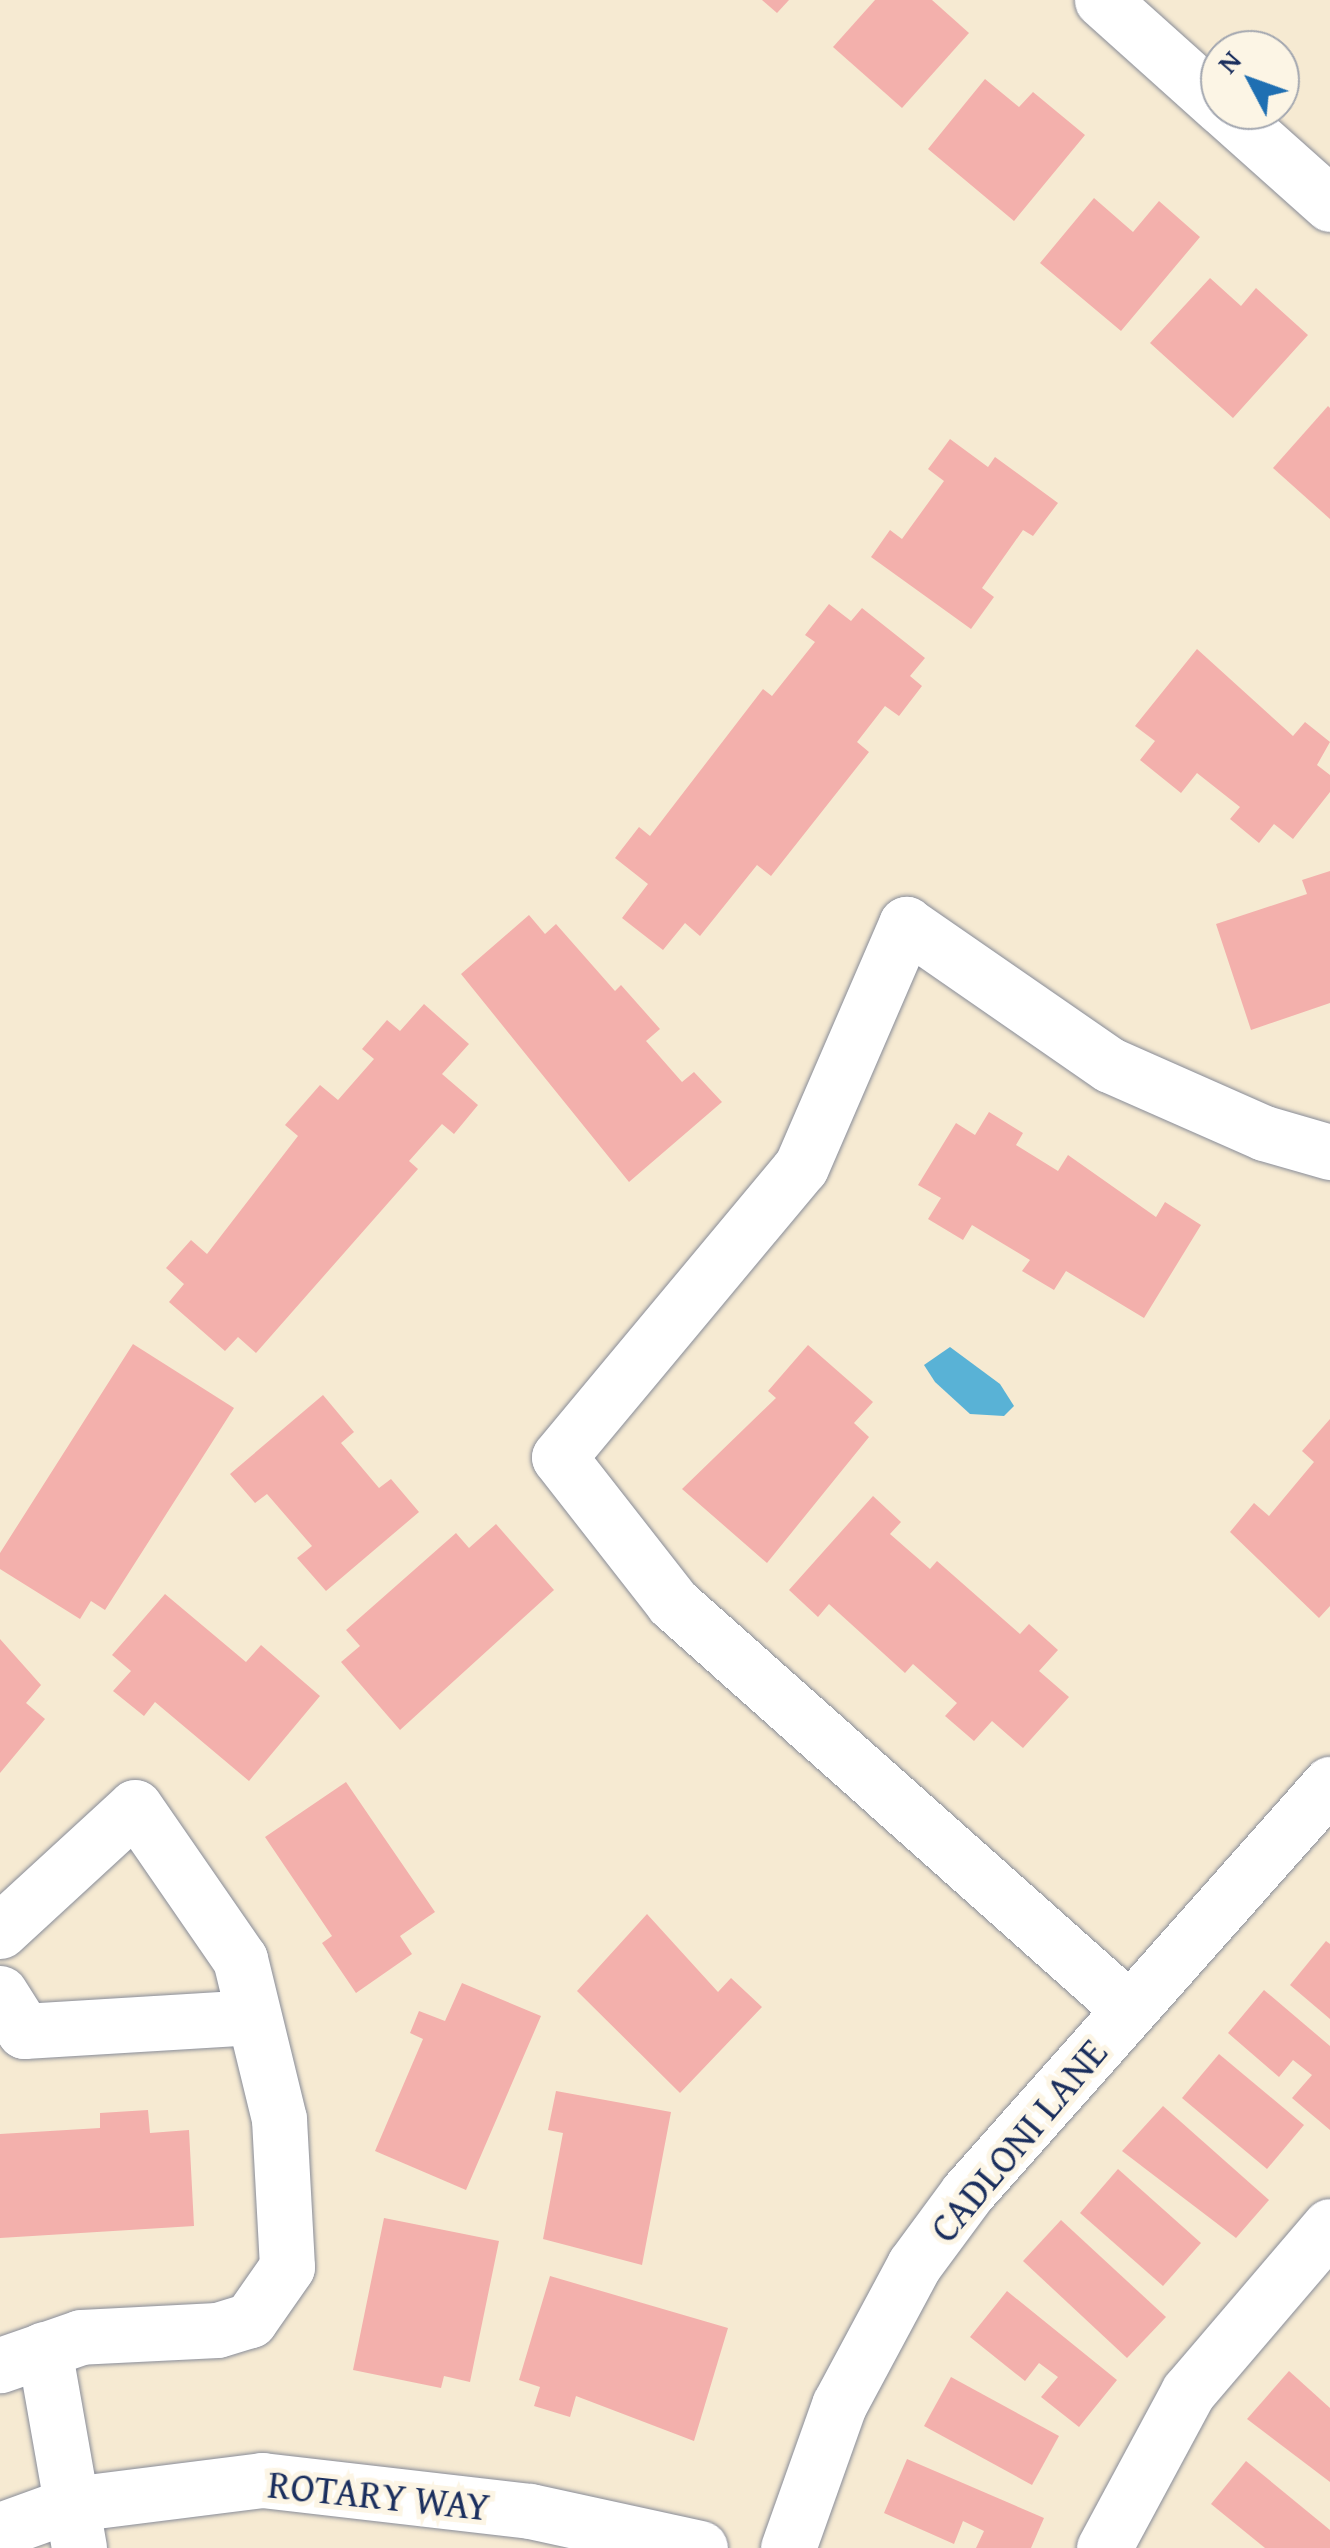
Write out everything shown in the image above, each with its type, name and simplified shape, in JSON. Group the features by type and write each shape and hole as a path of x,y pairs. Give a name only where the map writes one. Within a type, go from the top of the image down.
{"street":[{"path":"1102,0 1200,88"},
{"path":"1247,130 1330,204"},
{"path":"1129,2009 673,1603 560,1456 802,1167 906,924 1110,1065 1264,1133 1330,1152"},
{"name":"CADLONI LANE","path":"788,2548 839,2405 914,2265 1129,2009 1330,1784"},
{"path":"0,1930 135,1807 240,1959 279,2120 287,2267 250,2320 22,2357 76,2526"},
{"path":"0,1993 24,2030 254,2017"},
{"path":"1104,2548 1188,2392 1330,2226"},
{"name":"ROTARY WAY","path":"0,2530 76,2526 262,2480 530,2511 700,2548"}],"water":[{"path":"950,1347 1000,1384 1014,1406 1004,1416 970,1414 935,1382 924,1365"}],"building":[{"path":"762,0 789,0 777,13"},
{"path":"875,0 932,0 969,33 902,108 833,47"},
{"path":"985,79 1019,107 1033,92 1085,135 1014,221 928,149"},
{"path":"1094,198 1133,232 1159,201 1200,237 1121,331 1040,263"},
{"path":"1210,278 1241,306 1256,288 1308,335 1233,418 1150,343"},
{"path":"1330,408 1330,519 1273,468"},
{"path":"950,439 988,467 995,457 1058,503 1033,536 1023,530 982,588 994,597 971,629 871,557 890,530 902,539 944,481 928,469"},
{"path":"829,604 851,621 862,608 925,658 910,676 922,686 899,716 885,706 857,742 869,752 771,876 757,865 700,936 685,923 663,950 622,918 648,884 615,858 639,827 650,836 763,689 772,696 815,642 805,635"},
{"path":"1197,649 1293,736 1305,722 1330,742 1317,765 1330,775 1330,792 1293,839 1274,824 1259,843 1230,819 1240,807 1197,773 1181,793 1140,760 1155,741 1135,726"},
{"path":"1330,871 1330,1003 1251,1030 1216,924 1307,894 1302,880"},
{"path":"529,915 545,934 556,924 615,991 621,985 660,1029 646,1041 682,1082 694,1072 722,1102 629,1182 461,974"},
{"path":"424,1004 469,1044 442,1074 478,1105 454,1134 442,1124 409,1161 418,1169 256,1353 238,1337 225,1351 169,1302 184,1284 166,1268 191,1240 207,1254 298,1136 285,1125 320,1085 338,1100 374,1059 362,1049 387,1020 400,1031"},
{"path":"989,1112 1023,1133 1016,1145 1058,1171 1068,1155 1156,1217 1165,1202 1201,1225 1144,1318 1066,1271 1054,1290 1022,1271 1030,1260 972,1225 963,1240 928,1219 941,1198 918,1185 956,1123 975,1135"},
{"path":"133,1344 234,1408 105,1610 91,1601 80,1619 0,1569 0,1553"},
{"path":"808,1345 873,1402 854,1423 869,1437 767,1563 682,1489 776,1398 768,1391"},
{"path":"323,1395 354,1432 341,1443 379,1488 391,1479 419,1512 326,1591 297,1558 312,1546 267,1494 255,1503 230,1474"},
{"path":"1330,1419 1330,1606 1319,1618 1230,1532 1254,1503 1269,1516 1314,1462 1302,1451"},
{"path":"873,1496 901,1522 890,1534 930,1569 937,1561 1020,1634 1029,1624 1058,1650 1039,1671 1069,1697 1023,1748 992,1721 974,1741 945,1716 957,1703 913,1664 905,1673 829,1604 818,1617 789,1590"},
{"path":"496,1524 554,1590 400,1730 341,1662 360,1646 346,1630 456,1533 469,1548"},
{"path":"165,1594 246,1662 261,1645 320,1696 249,1781 155,1702 144,1716 113,1691 131,1671 112,1655"},
{"path":"0,1639 41,1685 26,1703 45,1719 0,1773"},
{"path":"346,1782 435,1912 400,1936 412,1954 356,1993 322,1943 332,1936 265,1837"},
{"path":"647,1914 718,1992 731,1978 762,2007 680,2093 577,1991"},
{"path":"1326,1941 1330,1944 1330,2019 1290,1985"},
{"path":"462,1983 541,2016 466,2190 375,2151 423,2039 410,2033 419,2011 445,2021"},
{"path":"1264,1990 1330,2046 1330,2130 1292,2098 1312,2075 1293,2060 1279,2077 1228,2033"},
{"path":"1219,2054 1304,2125 1267,2169 1182,2098"},
{"path":"556,2091 671,2112 642,2265 543,2239 563,2133 548,2130"},
{"path":"1163,2106 1269,2200 1236,2238 1122,2151"},
{"path":"148,2110 150,2133 189,2130 194,2226 0,2238 0,2134 100,2128 100,2113"},
{"path":"1118,2169 1201,2243 1163,2286 1080,2213"},
{"path":"384,2218 499,2241 470,2382 444,2376 441,2388 353,2370"},
{"path":"1061,2220 1166,2317 1127,2358 1023,2261"},
{"path":"550,2276 728,2328 694,2441 576,2396 570,2417 534,2406 540,2387 519,2380"},
{"path":"1007,2291 1117,2380 1079,2427 1041,2397 1058,2377 1039,2363 1025,2381 970,2337"},
{"path":"1289,2371 1330,2408 1330,2482 1247,2419"},
{"path":"951,2377 1059,2436 1032,2485 924,2426"},
{"path":"907,2459 1044,2518 1031,2548 976,2548 984,2531 963,2521 954,2544 884,2513"},
{"path":"1246,2461 1330,2530 1330,2548 1265,2548 1211,2504"}]}
